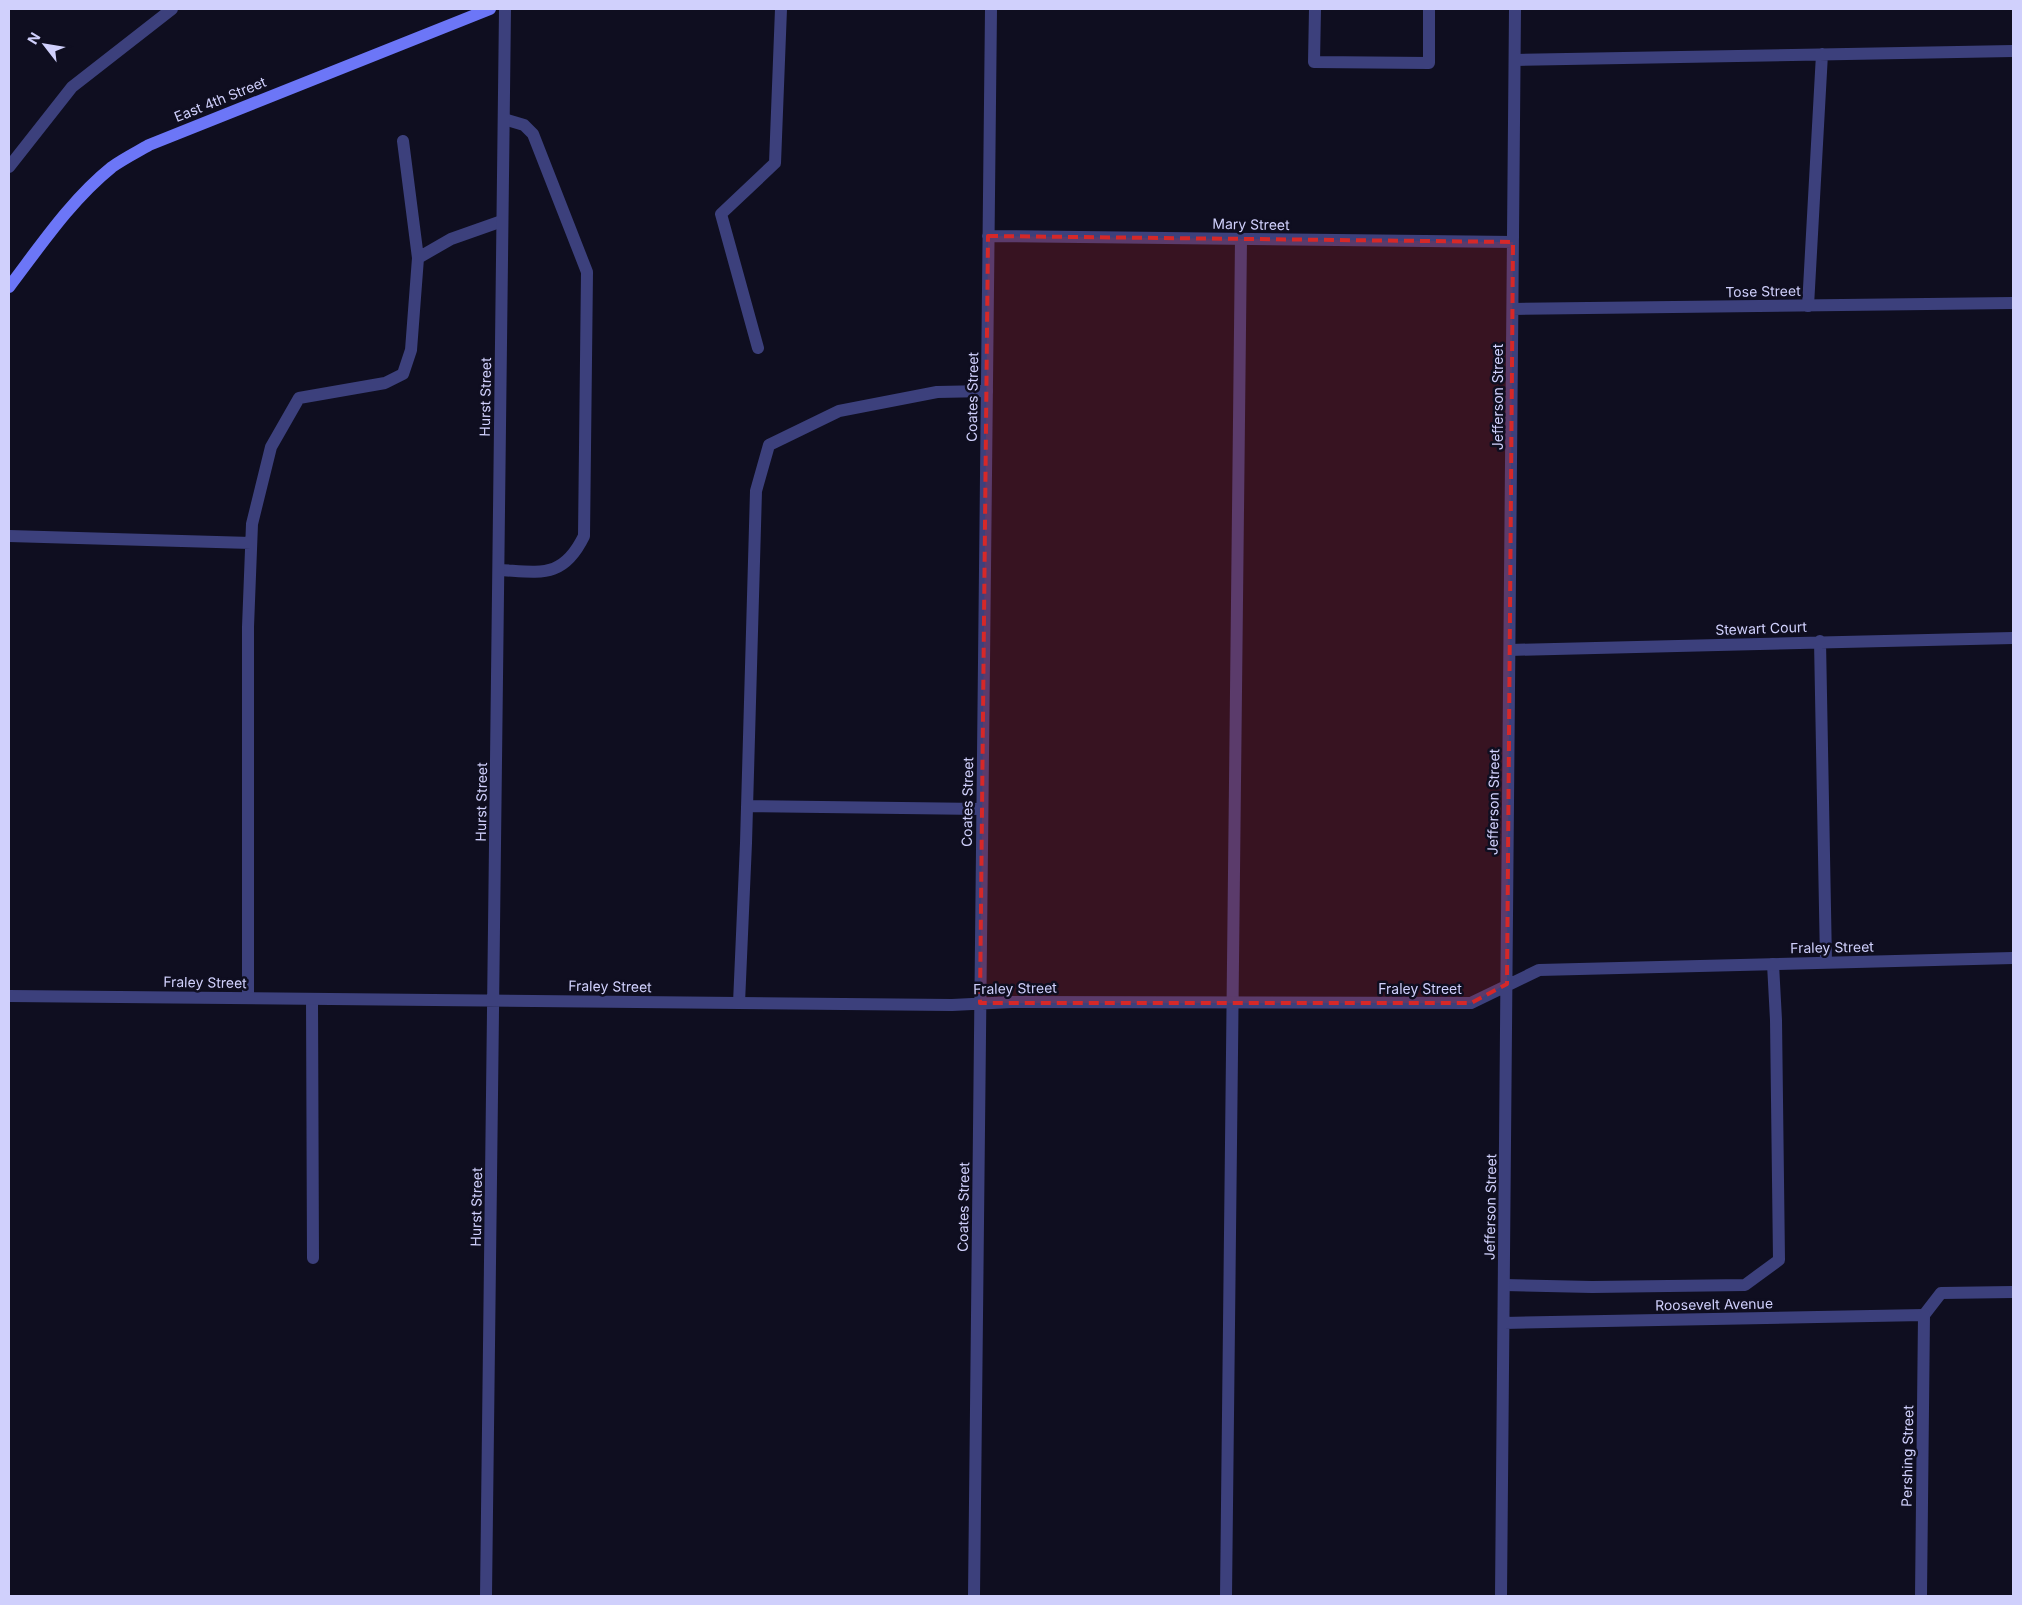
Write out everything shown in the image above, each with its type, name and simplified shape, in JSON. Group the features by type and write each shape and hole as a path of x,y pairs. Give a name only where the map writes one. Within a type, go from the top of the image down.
{"main road":[{"name":"East 4th Street","path":"9,287 60,218 86,190 114,166 149,145 490,9"}],"street":[{"path":"9,167 72,87 172,9"},
{"name":"Hurst Street","path":"486,1596 505,9"},
{"path":"758,348 721,214 774,163 782,9"},
{"name":"Coates Street","path":"974,1596 991,9"},
{"path":"1315,9 1314,62 1429,63 1429,9"},
{"name":"Jefferson Street","path":"1501,1596 1515,9"},
{"path":"1515,60 2013,50"},
{"path":"1808,306 1822,54"},
{"path":"498,570 544,572 563,566 578,548 584,536 587,272 533,134 524,125 504,119"},
{"path":"248,998 248,627 252,524 271,447 299,398 385,383 403,374 411,350 418,258 403,141"},
{"path":"418,258 451,239 502,221"},
{"name":"Mary Street","path":"988,236 1513,242"},
{"path":"1226,1596 1241,239"},
{"name":"Tose Street","path":"1513,309 2013,303"},
{"path":"739,1003 756,491 769,445 839,411 937,392 987,391"},
{"path":"9,536 251,543"},
{"name":"Stewart Court","path":"1510,650 1820,641 2013,638"},
{"path":"1820,641 1826,962"},
{"path":"747,806 982,809"},
{"name":"Fraley Street","path":"9,996 739,1003 1471,1003 1539,970 2013,958"},
{"path":"1504,1285 1592,1287 1745,1285 1779,1260 1776,1020 1773,964"},
{"path":"312,999 313,1258"},
{"path":"1924,1315 1941,1293 2013,1292"},
{"name":"Roosevelt Avenue","path":"1504,1323 1924,1315"},
{"name":"Pershing Street","path":"1921,1596 1924,1315"}],"highlighted area":[{"path":"988,236 1513,242 1507,984 1471,1003 980,1003"}]}
